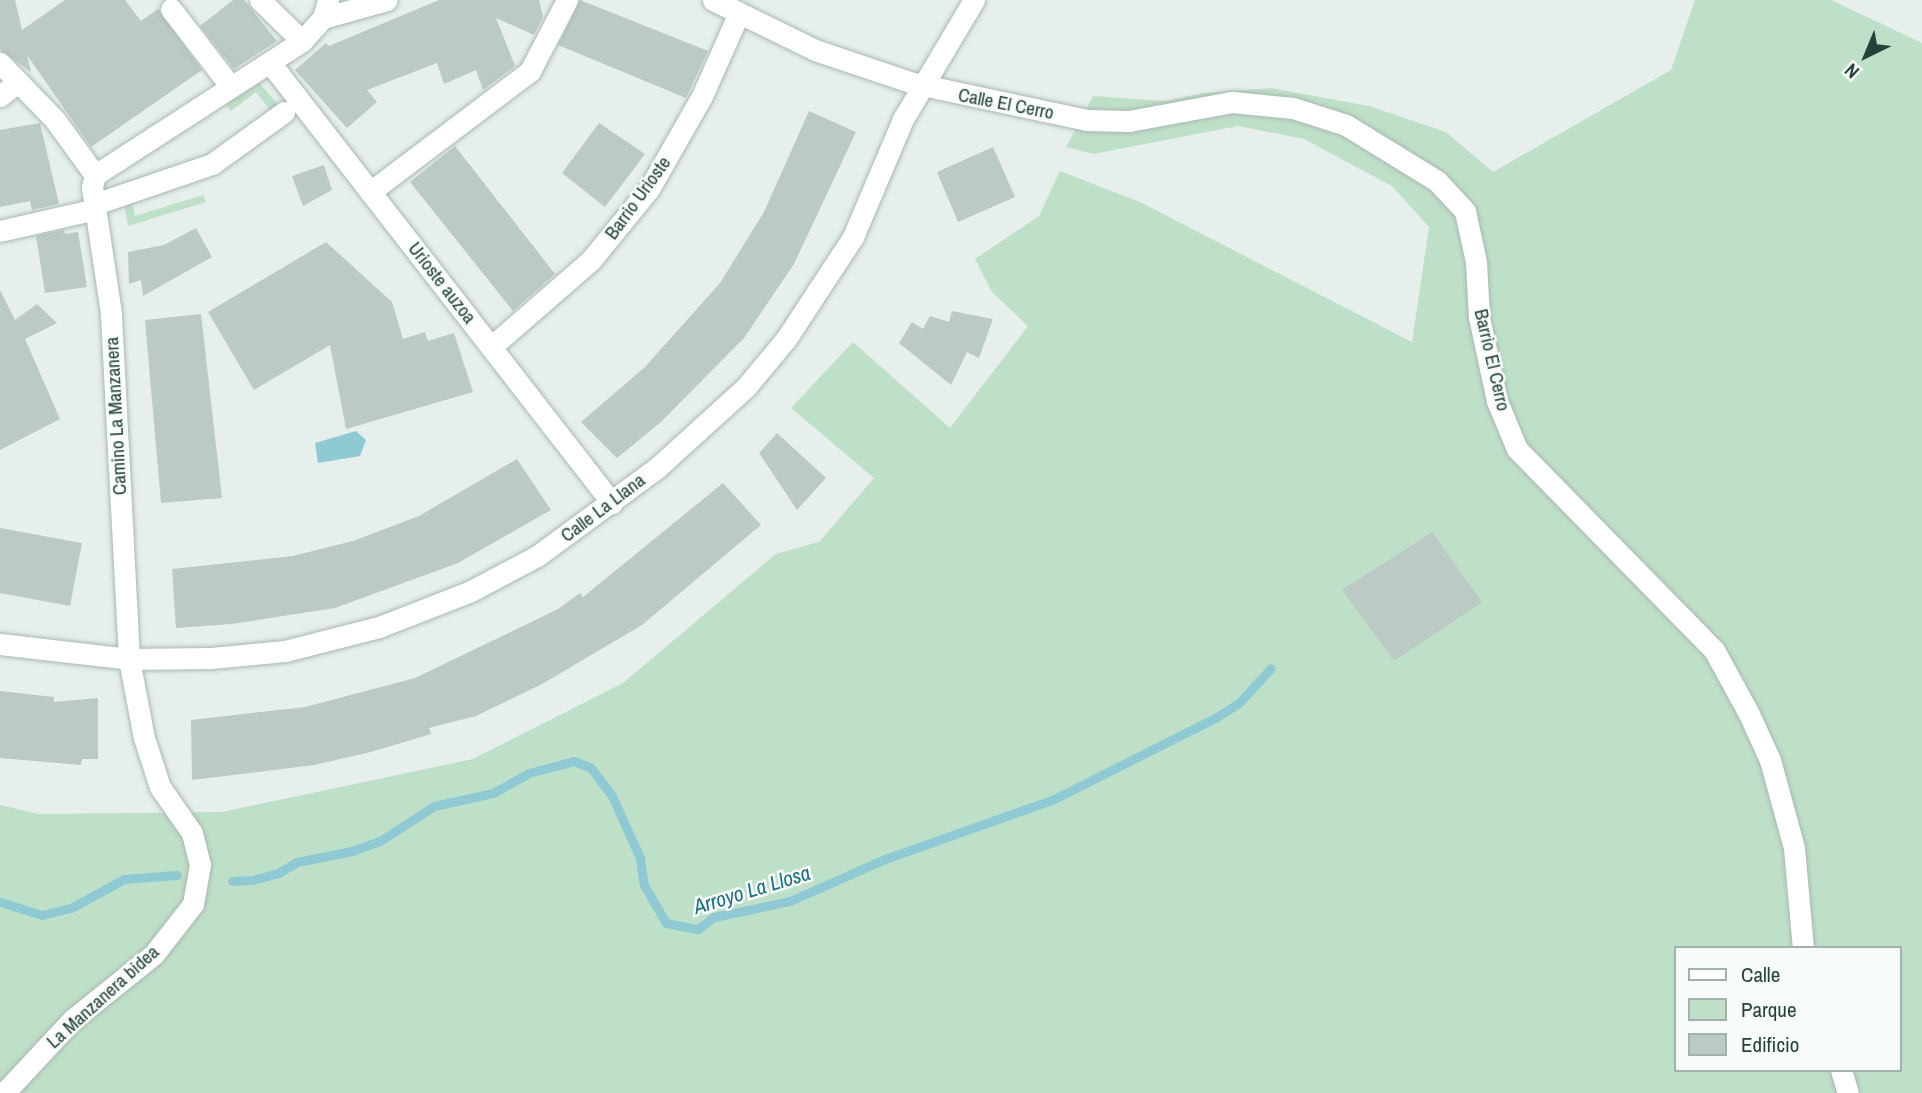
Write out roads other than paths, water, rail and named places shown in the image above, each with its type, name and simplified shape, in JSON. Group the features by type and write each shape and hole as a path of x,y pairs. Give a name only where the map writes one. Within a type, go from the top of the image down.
{"street":[{"path":"260,0 302,41"},
{"path":"0,63 55,120 95,175 271,64 302,41 326,9 387,0"},
{"path":"370,192 530,71 567,0"},
{"path":"713,0 815,50 925,86"},
{"name":"Calle La Llana","path":"0,644 129,659 211,658 285,651 379,627 469,593 537,556 612,503 705,426 746,387 786,339 853,237 903,119 974,0"},
{"path":"171,9 232,87"},
{"name":"Barrio Urioste","path":"491,347 591,260 649,188 702,96 739,13"},
{"name":"Urioste auzoa","path":"271,64 612,503"},
{"path":"0,96 18,82"},
{"name":"Calle El Cerro","path":"925,86 1087,120"},
{"name":"Barrio El Cerro","path":"1087,120 1129,121 1232,102 1293,108 1346,125 1390,150 1437,181 1465,211 1492,377 1517,449 1714,650 1770,760 1794,848 1803,946"},
{"path":"0,231 95,206 212,164 284,112"},
{"name":"Camino La Manzanera","path":"95,175 92,187 111,313 129,659"},
{"name":"La Manzanera bidea","path":"4,1093 72,1020 154,954 192,904 200,865 192,833 160,788 144,738 129,659"},
{"path":"1842,1072 1848,1093"}],"water":[{"path":"356,431 366,440 360,456 318,463 315,443"}],"waterway":[{"name":"Arroyo La Llosa","path":"232,881 252,880 278,873 297,862 352,851 380,841 434,806 493,793 529,773 574,761 591,768 612,796 640,858 644,885 666,923 698,929 714,917 790,901 885,859 1052,800 1215,718 1239,703 1271,668"},
{"name":"Arroyo La Llosa","path":"0,902 42,915 71,908 124,879 177,875"}]}
